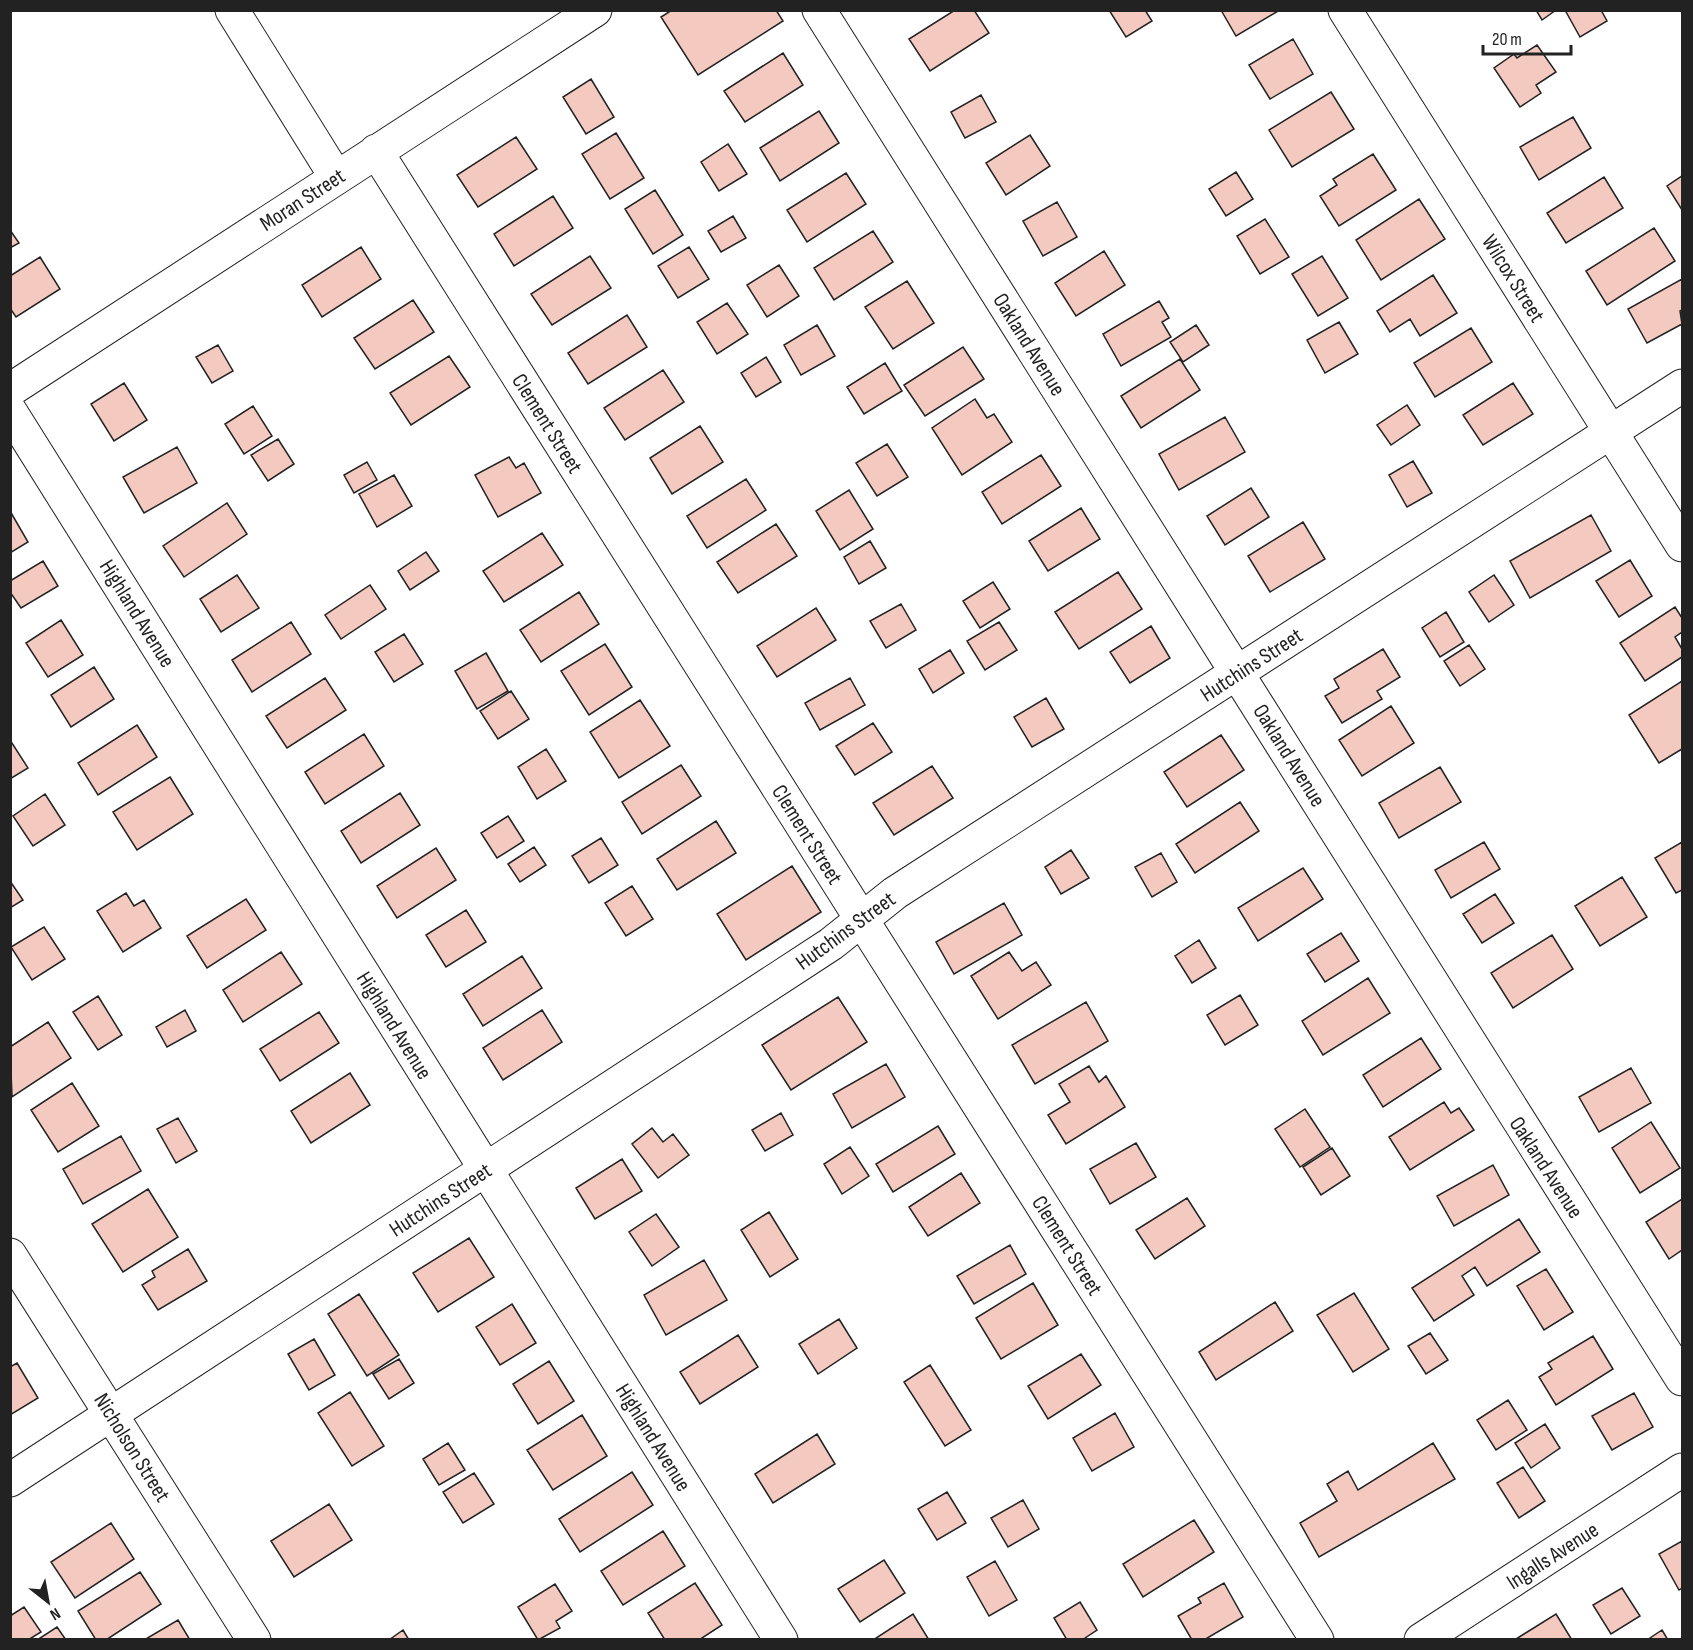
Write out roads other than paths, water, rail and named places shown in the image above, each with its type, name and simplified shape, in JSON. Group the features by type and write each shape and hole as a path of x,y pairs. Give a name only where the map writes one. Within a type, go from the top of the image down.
{"street":[{"path":"232,10 336,177"},
{"name":"Moran Street","path":"10,390 595,10"},
{"name":"Oakland Avenue","path":"819,10 1238,672 1474,1052 1683,1379"},
{"name":"Wilcox Street","path":"1345,10 1683,545"},
{"name":"Clement Street","path":"376,151 1317,1640"},
{"name":"Hutchins Street","path":"10,1480 831,944 895,893 1683,386"},
{"name":"Highland Avenue","path":"10,411 782,1640"},
{"name":"Nicholson Street","path":"10,1255 254,1640"},
{"name":"Ingalls Avenue","path":"1421,1640 1683,1470"}]}
